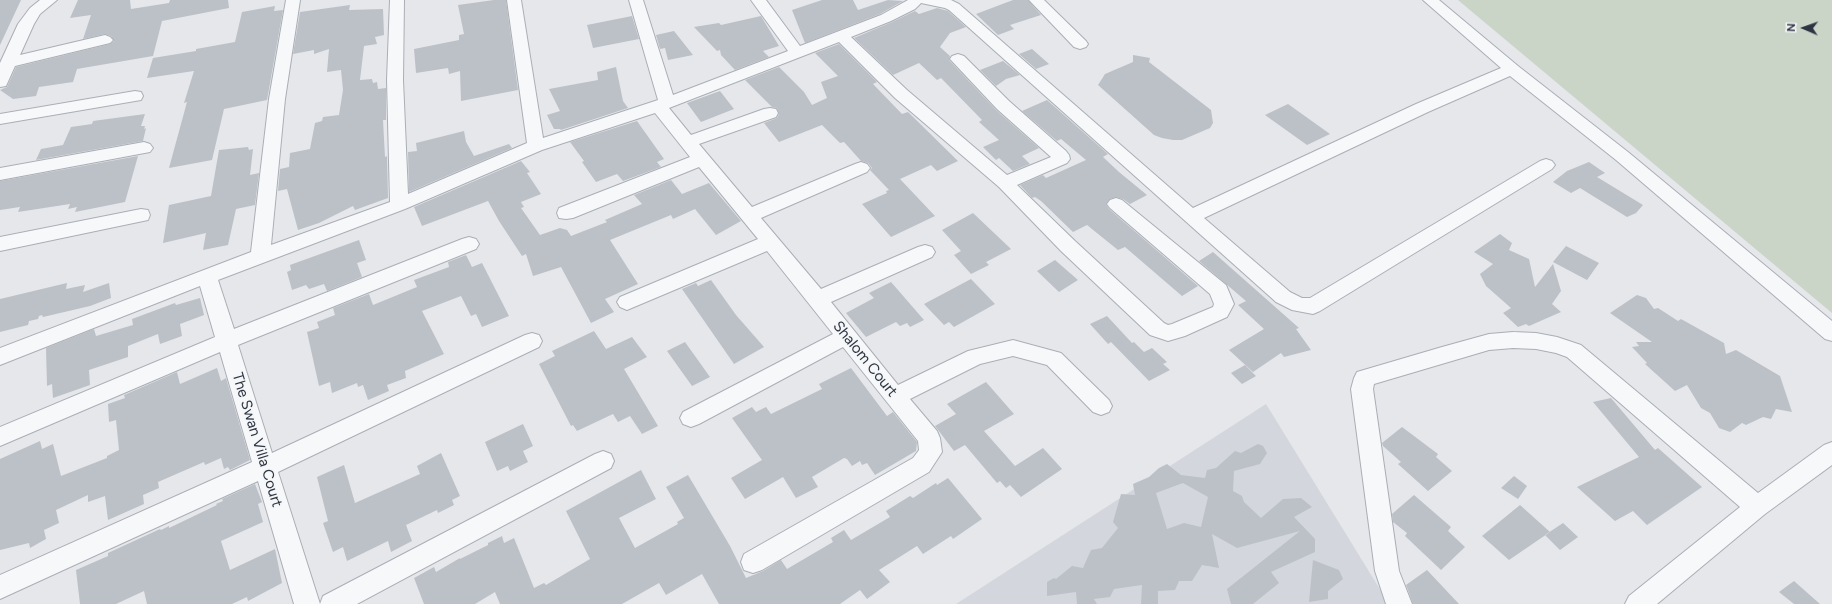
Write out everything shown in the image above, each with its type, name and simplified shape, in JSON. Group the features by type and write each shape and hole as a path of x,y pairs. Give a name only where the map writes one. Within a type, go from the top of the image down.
{"street":[{"path":"0,82 26,24 35,11 50,0"},
{"path":"260,256 278,99 293,0"},
{"path":"397,0 395,80 399,205"},
{"path":"514,0 536,146"},
{"path":"636,0 663,104"},
{"path":"758,0 797,53"},
{"path":"0,357 206,276 399,205 536,146 663,104 841,36 886,18 910,6 916,0"},
{"path":"926,0 948,4 954,7 1283,297 1299,305 1313,306 1546,165"},
{"path":"1036,0 1080,44"},
{"path":"1430,0 1512,69 1622,156 1832,332"},
{"path":"841,36 901,94 1005,183 1068,246 1157,328 1168,333 1220,312 1224,304 1219,290 1116,204"},
{"path":"8,63 105,40"},
{"path":"958,59 1003,104 1060,155 1061,158 1005,183"},
{"path":"1191,217 1422,108 1512,69"},
{"path":"0,119 134,96"},
{"name":"Shalom Court","path":"663,104 701,159 818,299 846,336 929,438 931,452 921,465 753,562"},
{"path":"688,142 770,113"},
{"path":"0,174 144,148"},
{"path":"566,213 701,159"},
{"path":"748,216 861,168"},
{"path":"0,244 141,215"},
{"path":"627,302 769,242"},
{"path":"0,437 226,341 469,244"},
{"path":"818,299 925,252"},
{"name":"The Swan Villa Court","path":"206,276 307,604"},
{"path":"691,418 846,336"},
{"path":"1399,604 1386,571 1362,389 1365,378 1489,342 1513,340 1550,343 1574,351 1757,507"},
{"path":"0,587 265,467 532,341"},
{"path":"895,396 975,357 1013,348 1054,359 1101,406"},
{"path":"1642,603 1757,507 1832,452"},
{"path":"332,604 603,461"}],"shaded area":[{"path":"1458,0 1832,0 1832,313"},
{"path":"1266,404 1389,604 956,604"}],"building":[{"path":"0,0 21,0 0,45"},
{"path":"78,0 130,0 131,9 169,3 170,0 228,0 229,8 162,21 153,56 77,69 73,82 39,87 36,96 13,99 0,90 7,87 16,67 110,44 114,41 111,36 105,34 83,39 91,15 70,18"},
{"path":"494,0 506,0 518,90 461,101 460,71 449,74 448,68 416,73 414,49 459,40 459,35 464,34 458,5"},
{"path":"822,0 853,0 858,10 888,0 903,1 880,14 805,43 792,10"},
{"path":"1013,0 1028,0 1041,15 1010,25 1014,29 998,35 976,14"},
{"path":"350,5 349,10 383,9 384,35 375,37 377,44 364,46 360,80 372,79 373,83 377,82 378,89 386,88 386,120 383,120 385,157 387,156 388,198 355,210 353,206 319,223 298,230 287,189 278,191 280,169 289,167 290,153 310,149 315,123 322,121 323,117 339,115 343,90 341,70 327,72 329,49 314,54 314,50 293,54 300,12"},
{"path":"275,6 274,11 283,10 267,100 224,109 212,160 169,168 187,102 184,103 194,71 147,78 153,58 196,51 196,49 235,42 242,12"},
{"path":"937,8 948,11 966,27 950,33 940,47 950,56 949,60 996,110 1039,148 1022,156 1030,164 1013,171 999,158 996,160 983,147 999,140 979,122 982,120 941,78 937,80 919,63 893,75 854,38 915,11 919,14"},
{"path":"632,16 639,39 593,48 587,25"},
{"path":"761,16 779,46 763,51 769,57 735,70 721,55 720,50 717,51 694,27 719,23 721,25"},
{"path":"674,31 693,55 668,60 665,48 660,49 656,35"},
{"path":"839,44 877,82 873,84 902,114 908,112 958,161 937,171 931,165 900,179 935,216 891,237 862,204 887,193 886,191 889,190 870,170 872,168 868,163 861,161 844,142 840,143 822,125 779,142 764,123 777,118 779,114 777,108 772,107 745,80 779,67 804,92 812,105 827,98 821,82 838,76 815,53"},
{"path":"1032,49 1049,64 1036,69 1019,54"},
{"path":"1133,55 1150,58 1149,62 1211,110 1213,123 1210,128 1182,140 1173,140 1154,135 1098,85 1105,74 1133,62"},
{"path":"1003,61 1020,75 1006,79 996,86 980,70"},
{"path":"616,67 623,101 628,108 561,130 554,129 547,115 560,111 549,89 598,80 597,72"},
{"path":"720,91 734,109 701,122 687,103"},
{"path":"1047,100 1108,154 1103,157 1147,195 1130,204 1123,199 1116,197 1110,199 1106,204 1109,209 1198,286 1182,296 1125,247 1118,250 1087,225 1073,232 1041,201 1035,197 1032,198 1020,185 1043,175 1046,178 1086,160 1061,139 1057,141 1022,111"},
{"path":"1288,104 1330,134 1307,145 1265,115"},
{"path":"145,114 141,126 145,126 144,129 146,128 143,141 36,160 41,149 63,145 71,127 92,124 93,121"},
{"path":"637,121 664,159 657,162 661,167 623,181 617,174 596,182 582,162 584,161 570,142"},
{"path":"464,131 466,142 474,156 509,144 512,148 409,192 408,152 417,151 416,143"},
{"path":"248,147 249,150 253,149 250,175 259,173 255,205 236,209 228,245 203,250 206,233 163,243 169,205 211,196 219,150"},
{"path":"138,156 125,202 75,212 77,207 68,209 70,204 18,212 20,207 0,210 0,181"},
{"path":"521,161 530,172 527,173 541,194 521,202 524,207 521,208 540,235 560,228 567,230 571,236 607,222 605,220 642,204 634,195 671,180 682,194 709,183 741,221 716,235 695,209 673,219 671,215 610,240 638,284 605,299 614,312 591,323 561,267 533,276 526,254 522,256 488,201 422,226 414,207"},
{"path":"1589,162 1605,173 1597,177 1643,205 1636,213 1627,217 1580,188 1571,193 1553,182 1567,171"},
{"path":"973,213 1011,249 986,262 989,265 971,274 954,255 961,251 942,230"},
{"path":"1500,234 1512,243 1509,250 1529,259 1535,287 1553,264 1561,291 1552,304 1561,312 1529,326 1526,324 1518,327 1503,313 1511,308 1486,286 1480,274 1493,264 1474,252"},
{"path":"359,240 366,260 357,263 362,277 327,291 324,284 309,289 306,285 292,290 287,272 291,270 290,265"},
{"path":"1566,246 1599,263 1587,280 1553,262"},
{"path":"1213,252 1299,328 1296,329 1311,350 1284,357 1281,353 1253,372 1229,350 1264,329 1238,305 1246,301 1199,261"},
{"path":"466,255 472,267 482,263 509,316 482,327 476,314 471,316 461,296 422,311 444,354 405,371 406,378 387,385 389,391 368,400 363,385 358,387 357,383 332,393 330,382 319,386 307,332 319,328 317,322 335,315 333,308 369,294 373,305 417,287 414,280 449,267 448,262"},
{"path":"1055,260 1078,280 1059,292 1037,271"},
{"path":"971,279 995,304 954,327 949,322 944,325 924,304"},
{"path":"711,280 736,315 764,347 734,364 682,289 696,283 698,286"},
{"path":"891,282 924,320 910,327 907,323 900,326 896,322 866,337 846,313 874,298 869,293"},
{"path":"67,283 66,289 85,285 83,292 109,283 111,298 90,306 43,317 42,315 39,316 38,319 29,321 28,325 0,332 0,299"},
{"path":"1637,295 1646,298 1654,309 1658,308 1678,321 1681,319 1724,343 1726,354 1736,350 1780,376 1792,412 1776,409 1771,419 1763,417 1746,425 1742,423 1730,432 1719,428 1710,413 1701,408 1687,385 1675,391 1645,364 1647,363 1632,347 1639,346 1636,342 1652,342 1610,313"},
{"path":"200,298 204,315 180,324 182,336 160,344 158,334 128,346 128,357 89,370 90,385 53,398 52,384 47,386 46,348 94,329 96,336 133,325 132,319 175,303 176,305"},
{"path":"1107,316 1132,343 1134,342 1144,352 1152,348 1167,362 1163,364 1170,370 1149,381 1111,342 1108,344 1090,324"},
{"path":"594,331 606,349 632,337 647,357 624,369 658,426 642,434 630,416 618,422 613,414 577,431 573,425 571,426 539,364 555,356 552,351"},
{"path":"685,342 710,377 692,386 667,351"},
{"path":"1245,365 1256,376 1242,384 1231,373"},
{"path":"217,368 221,381 226,378 250,460 230,470 228,467 224,469 221,458 205,465 204,462 158,482 159,488 143,495 144,504 108,520 105,496 88,502 88,495 56,510 59,523 44,530 46,539 30,548 29,543 0,550 0,459 40,441 42,449 53,444 61,476 107,458 107,456 119,450 116,420 109,422 108,404 125,398 124,395 177,372 180,384"},
{"path":"851,368 887,416 893,412 917,442 916,451 875,475 867,463 862,465 860,461 852,466 847,459 844,458 812,477 818,487 796,498 783,477 745,499 731,478 762,460 732,418 752,407 756,412 766,407 771,414 822,389 819,384"},
{"path":"986,382 1014,414 984,431 1015,466 1043,448 1062,469 1021,497 1010,485 1006,488 1000,481 997,483 965,445 954,451 935,426 956,414 947,404"},
{"path":"1611,398 1655,450 1658,448 1702,487 1647,525 1633,511 1615,521 1577,487 1639,457 1593,402"},
{"path":"523,424 533,446 523,451 528,462 510,471 508,466 497,471 485,442"},
{"path":"1402,427 1438,454 1436,457 1452,471 1428,491 1398,464 1401,462 1383,446 1382,443"},
{"path":"1258,444 1263,446 1267,453 1260,464 1234,471 1233,491 1242,496 1244,502 1261,518 1283,499 1301,498 1312,507 1294,517 1315,539 1315,552 1271,572 1279,583 1253,604 1231,604 1227,589 1300,531 1237,548 1212,534 1219,568 1202,565 1192,581 1179,581 1175,590 1158,591 1158,604 1141,604 1142,585 1114,589 1110,597 1094,599 1097,604 1077,604 1076,592 1047,596 1047,582 1054,578 1056,579 1072,566 1083,568 1091,550 1102,548 1118,528 1113,522 1121,494 1135,495 1133,484 1149,477 1159,468 1167,464 1181,475 1205,478 1207,470 1216,468 1235,451 1241,453","holes":["1183,483 1208,497 1201,527 1184,523 1167,529 1156,493"]},
{"path":"441,453 460,496 452,500 454,505 438,513 437,510 406,525 412,541 391,552 388,541 347,561 343,547 333,552 323,523 328,521 317,477 344,465 355,503 420,474 417,466"},
{"path":"641,470 656,499 619,518 635,548 678,524 677,522 684,518 666,487 688,475 730,546 746,578 763,571 781,560 787,569 833,542 831,538 844,530 851,540 890,517 886,511 910,496 913,498 936,483 937,485 948,478 982,519 953,539 951,536 923,554 917,546 879,570 890,582 867,599 860,590 840,604 719,604 702,574 666,595 659,583 622,604 500,604 495,592 475,604 424,604 414,578 434,567 436,572 502,536 504,543 514,538 534,588 544,583 546,585 590,559 566,511"},
{"path":"1514,476 1527,486 1518,499 1501,488"},
{"path":"255,484 262,502 258,504 263,522 221,541 230,570 275,549 282,583 248,601 247,597 232,604 147,604 144,591 116,604 80,604 76,570 108,556 108,553 160,529 161,530 169,526 169,528 217,505 216,504 223,501 222,499"},
{"path":"1414,495 1451,527 1448,531 1465,547 1441,570 1405,536 1407,533 1393,522 1392,514"},
{"path":"1520,505 1550,532 1509,560 1482,536"},
{"path":"1563,523 1578,537 1560,550 1545,535"},
{"path":"1313,560 1339,570 1343,579 1328,591 1328,599 1309,602"},
{"path":"1427,570 1459,604 1413,604 1406,585"},
{"path":"1794,581 1820,604 1794,604 1779,592"}]}
